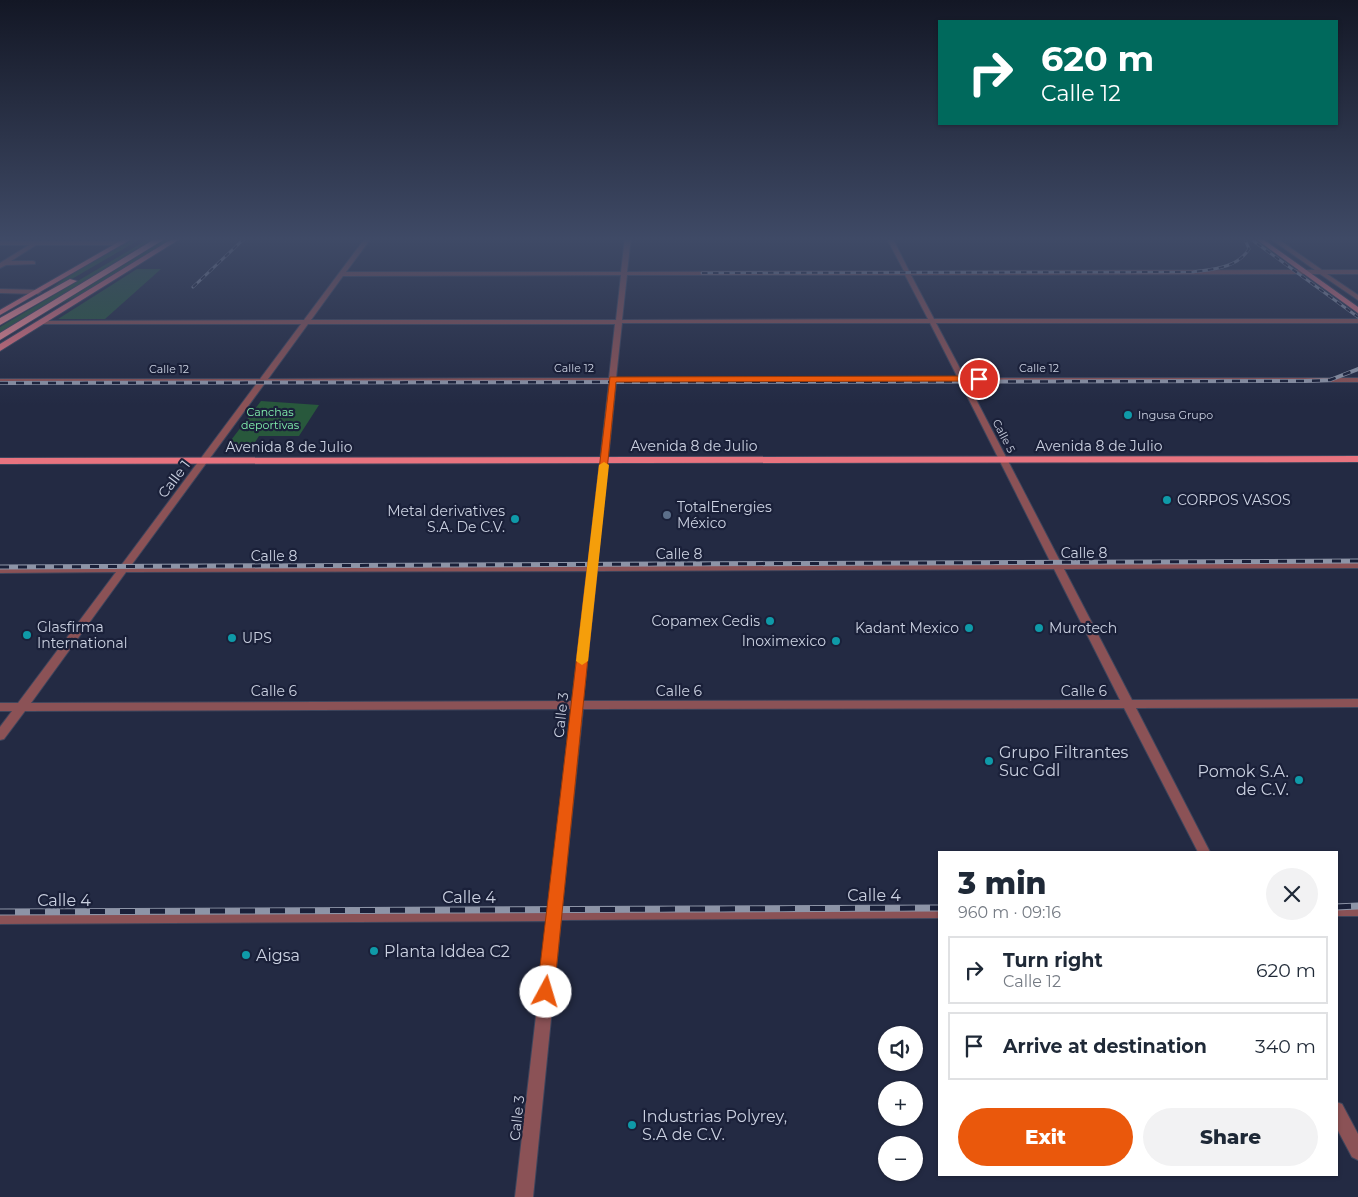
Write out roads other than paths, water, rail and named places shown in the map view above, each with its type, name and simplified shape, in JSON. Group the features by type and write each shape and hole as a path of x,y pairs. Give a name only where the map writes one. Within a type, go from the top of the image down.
{"highway":[{"path":"3,318 40,293"},
{"path":"3,318 48,293"},
{"path":"1,337 73,293"},
{"path":"1,337 86,293"}],"main road":[{"path":"3,318 37,293"},
{"path":"0,348 90,293"},
{"path":"1334,293 1358,310"},
{"path":"1345,293 1358,303"},
{"name":"Avenida 8 de Julio","path":"0,460 1358,459"}],"street":[{"name":"Calle 1","path":"0,736 328,293"},
{"name":"Calle 3","path":"524,1197 622,293"},
{"name":"Calle 5","path":"918,293 960,379 1203,851"},
{"path":"43,322 1358,321"},
{"name":"Calle 12","path":"0,381 1358,380"},
{"name":"Calle 12","path":"0,385 263,382"},
{"name":"Calle 8","path":"0,570 122,571 1358,564"},
{"name":"Calle 6","path":"0,706 1129,706 1358,703"},
{"path":"1338,910 1358,910"},
{"name":"Calle 4","path":"0,918 938,912"},
{"path":"1338,1114 1358,1151"}],"railway":[{"path":"1325,293 1358,317"},
{"path":"0,383 1305,381 1330,380 1358,369"},
{"path":"0,567 1358,561"},
{"path":"1338,907 1358,906"},
{"path":"0,912 938,908"}],"place":[{"name":"Ingusa Grupo","path":"1128,415"},
{"name":"CORPOS VASOS","path":"1167,500"},
{"name":"TotalEnergies México","path":"667,515"},
{"name":"Metal derivatives S.A. De C.V.","path":"515,519"},
{"name":"Copamex Cedis","path":"770,621"},
{"name":"Kadant Mexico","path":"969,628"},
{"name":"Murotech","path":"1039,628"},
{"name":"Glasfirma International","path":"27,635"},
{"name":"UPS","path":"232,638"},
{"name":"Inoximexico","path":"836,641"},
{"name":"Grupo Filtrantes Suc Gdl","path":"989,761"},
{"name":"Pomok S.A. de C.V.","path":"1299,780"},
{"name":"Planta Iddea C2","path":"374,951"},
{"name":"Aigsa","path":"246,955"},
{"name":"Industrias Polyrey, S.A de C.V.","path":"632,1125"}],"park label":[{"name":"Canchas deportivas","path":"270,418"}]}
